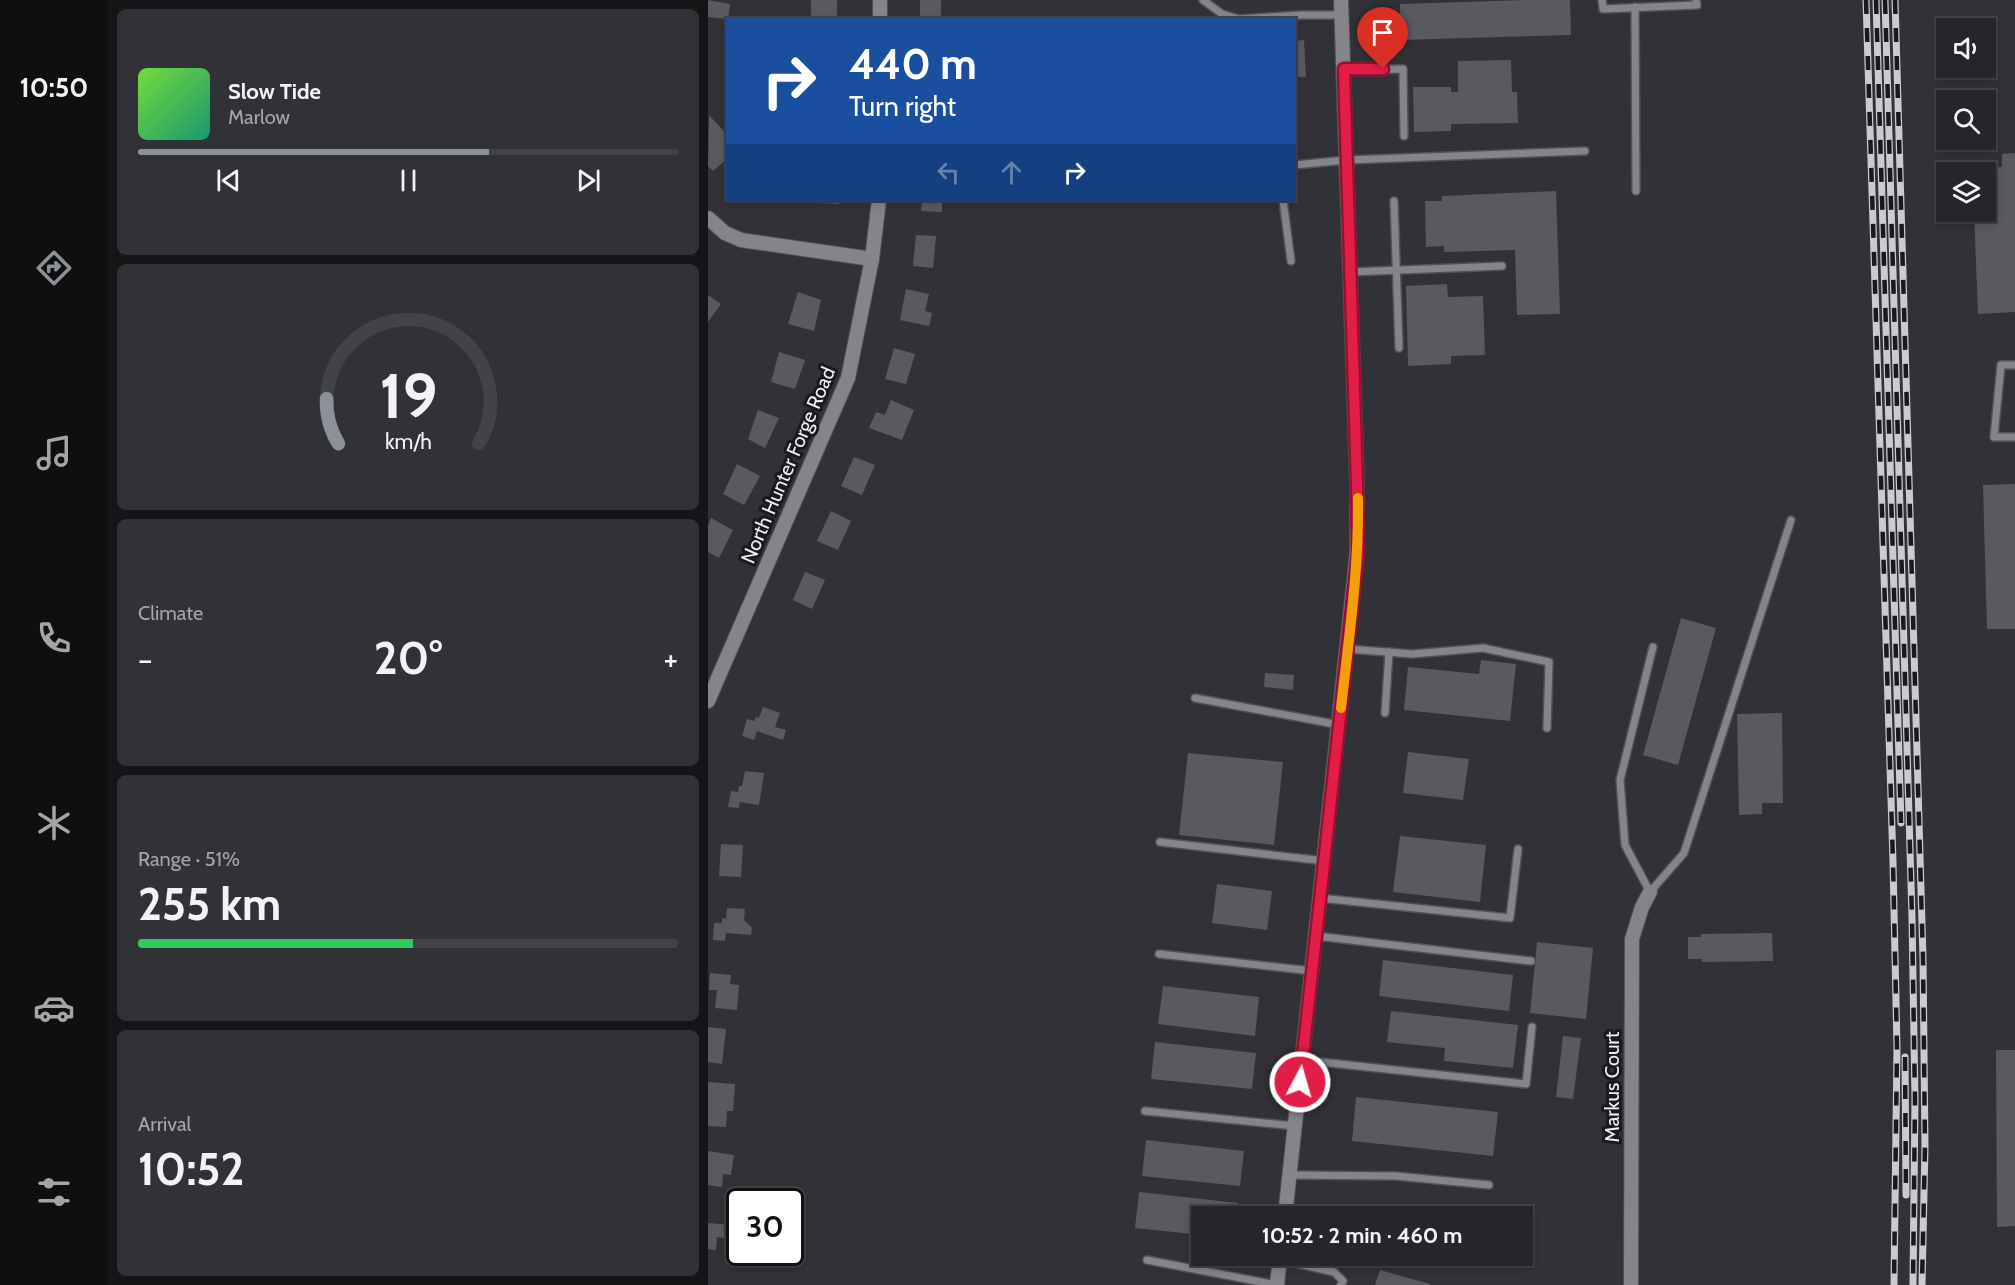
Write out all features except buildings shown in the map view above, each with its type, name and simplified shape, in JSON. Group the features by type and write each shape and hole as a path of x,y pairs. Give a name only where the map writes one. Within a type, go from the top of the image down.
{"street":[{"path":"880,0 880,18"},
{"path":"1286,1206 1355,591 1358,521 1341,0"},
{"name":"North Hunter Forge Road","path":"708,701 848,378 872,259 879,201"},
{"path":"708,218 725,233 741,240 872,259"},
{"name":"Markus Court","path":"1631,1285 1632,939 1642,907 1650,892"},
{"path":"1277,1285 1279,1266"}],"lane":[{"path":"1203,0 1222,14 1236,18"},
{"path":"1602,0 1603,9 1697,5 1696,0"},
{"path":"1635,7 1636,191"},
{"path":"1254,18 1342,15"},
{"path":"1344,69 1403,69 1404,136"},
{"path":"1296,165 1347,160 1585,151"},
{"path":"1282,201 1291,261"},
{"path":"1394,201 1399,348"},
{"path":"1350,272 1502,266"},
{"path":"2015,365 2001,365 1994,438 2015,437"},
{"path":"1653,647 1620,780 1625,845 1650,892 1684,853 1791,520"},
{"path":"1348,649 1412,654 1483,648 1549,662 1547,728"},
{"path":"1385,712 1389,652"},
{"path":"1195,698 1340,724"},
{"path":"1160,842 1324,861"},
{"path":"1320,898 1510,918 1518,849"},
{"path":"1316,936 1531,961"},
{"path":"1159,954 1312,971"},
{"path":"1302,1060 1526,1084 1532,1028"},
{"path":"1145,1110 1295,1126"},
{"path":"1290,1175 1396,1176 1489,1185"},
{"path":"1147,1260 1277,1285"},
{"path":"1311,1266 1334,1272 1343,1281 1341,1285"}],"railway":[{"path":"1866,0 1893,862 1897,1048 1894,1285"},
{"path":"1876,0 1901,823"},
{"path":"1885,0 1912,917 1915,1099 1913,1285"},
{"path":"1895,0 1923,958 1925,1146 1922,1285"},
{"path":"1905,1057 1906,1195"}],"slow traffic":[{"path":"1341,708 1355,591 1358,498"}],"route":[{"path":"1300,1082 1358,553 1344,69 1383,69"}]}
